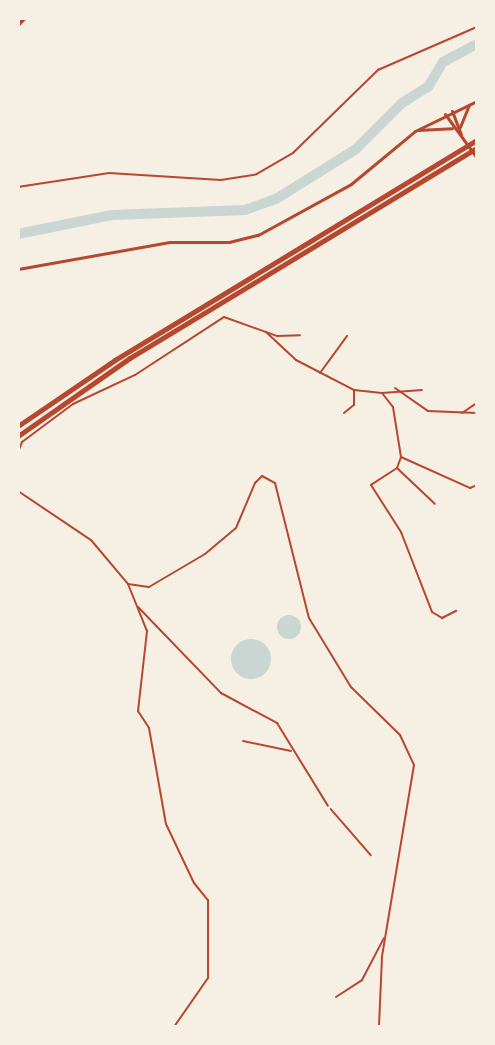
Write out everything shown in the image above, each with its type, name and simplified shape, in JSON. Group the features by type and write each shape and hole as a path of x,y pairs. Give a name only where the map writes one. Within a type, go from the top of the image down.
{"highway":[{"path":"18,426 115,360 477,140"},
{"path":"18,436 130,358 477,148"}],"main road":[{"path":"18,25 26,18"}],"street":[{"path":"18,269 147,245 229,242 258,235 351,184 415,131 445,114 477,101"},
{"path":"460,128 472,102"},
{"path":"452,111 462,135"},
{"path":"445,114 477,158"},
{"path":"415,131 454,128"},
{"path":"18,452 22,442 73,404 135,375 217,320 232,317 266,332 320,373 354,390 382,393 395,388 422,390"},
{"path":"266,332 300,335"},
{"path":"320,373 347,336"},
{"path":"395,388 428,411 477,413"},
{"path":"344,413 354,405 354,390"},
{"path":"382,393 393,407 402,457 397,468 373,478 373,491 401,532 432,612 442,618 456,611"},
{"path":"462,413 477,403"},
{"path":"402,457 447,480 470,488 477,485"},
{"path":"397,468 435,504"},
{"path":"128,584 149,587 205,554 236,528 255,483 262,476 275,483 309,618 351,687 400,735 412,757 414,779 386,936 379,1027"},
{"path":"18,492 91,540 128,584 147,631 138,711 149,728 159,801 188,874 208,900 208,978 174,1027"},
{"path":"136,605 221,693 277,723 291,751 328,806"},
{"path":"243,741 291,751"},
{"path":"18,893 18,943"},
{"path":"336,997 362,980 368,959 386,936"}],"lane":[{"path":"18,187 108,173 221,180 257,174 293,153 378,70 477,27"}],"path":[{"path":"328,806 371,855"}],"shaded area":[{"path":"289,615 294,616 300,622 300,632 294,638 289,639 284,638 278,632 277,627 278,622 284,616"},
{"path":"251,639 259,640 265,645 270,651 270,667 265,673 259,678 251,679 243,678 237,673 232,667 231,659 232,651 237,645 243,640"}],"waterway":[{"path":"18,234 112,215 245,210 276,199 356,149 402,103 428,87 443,62 477,44"}]}
